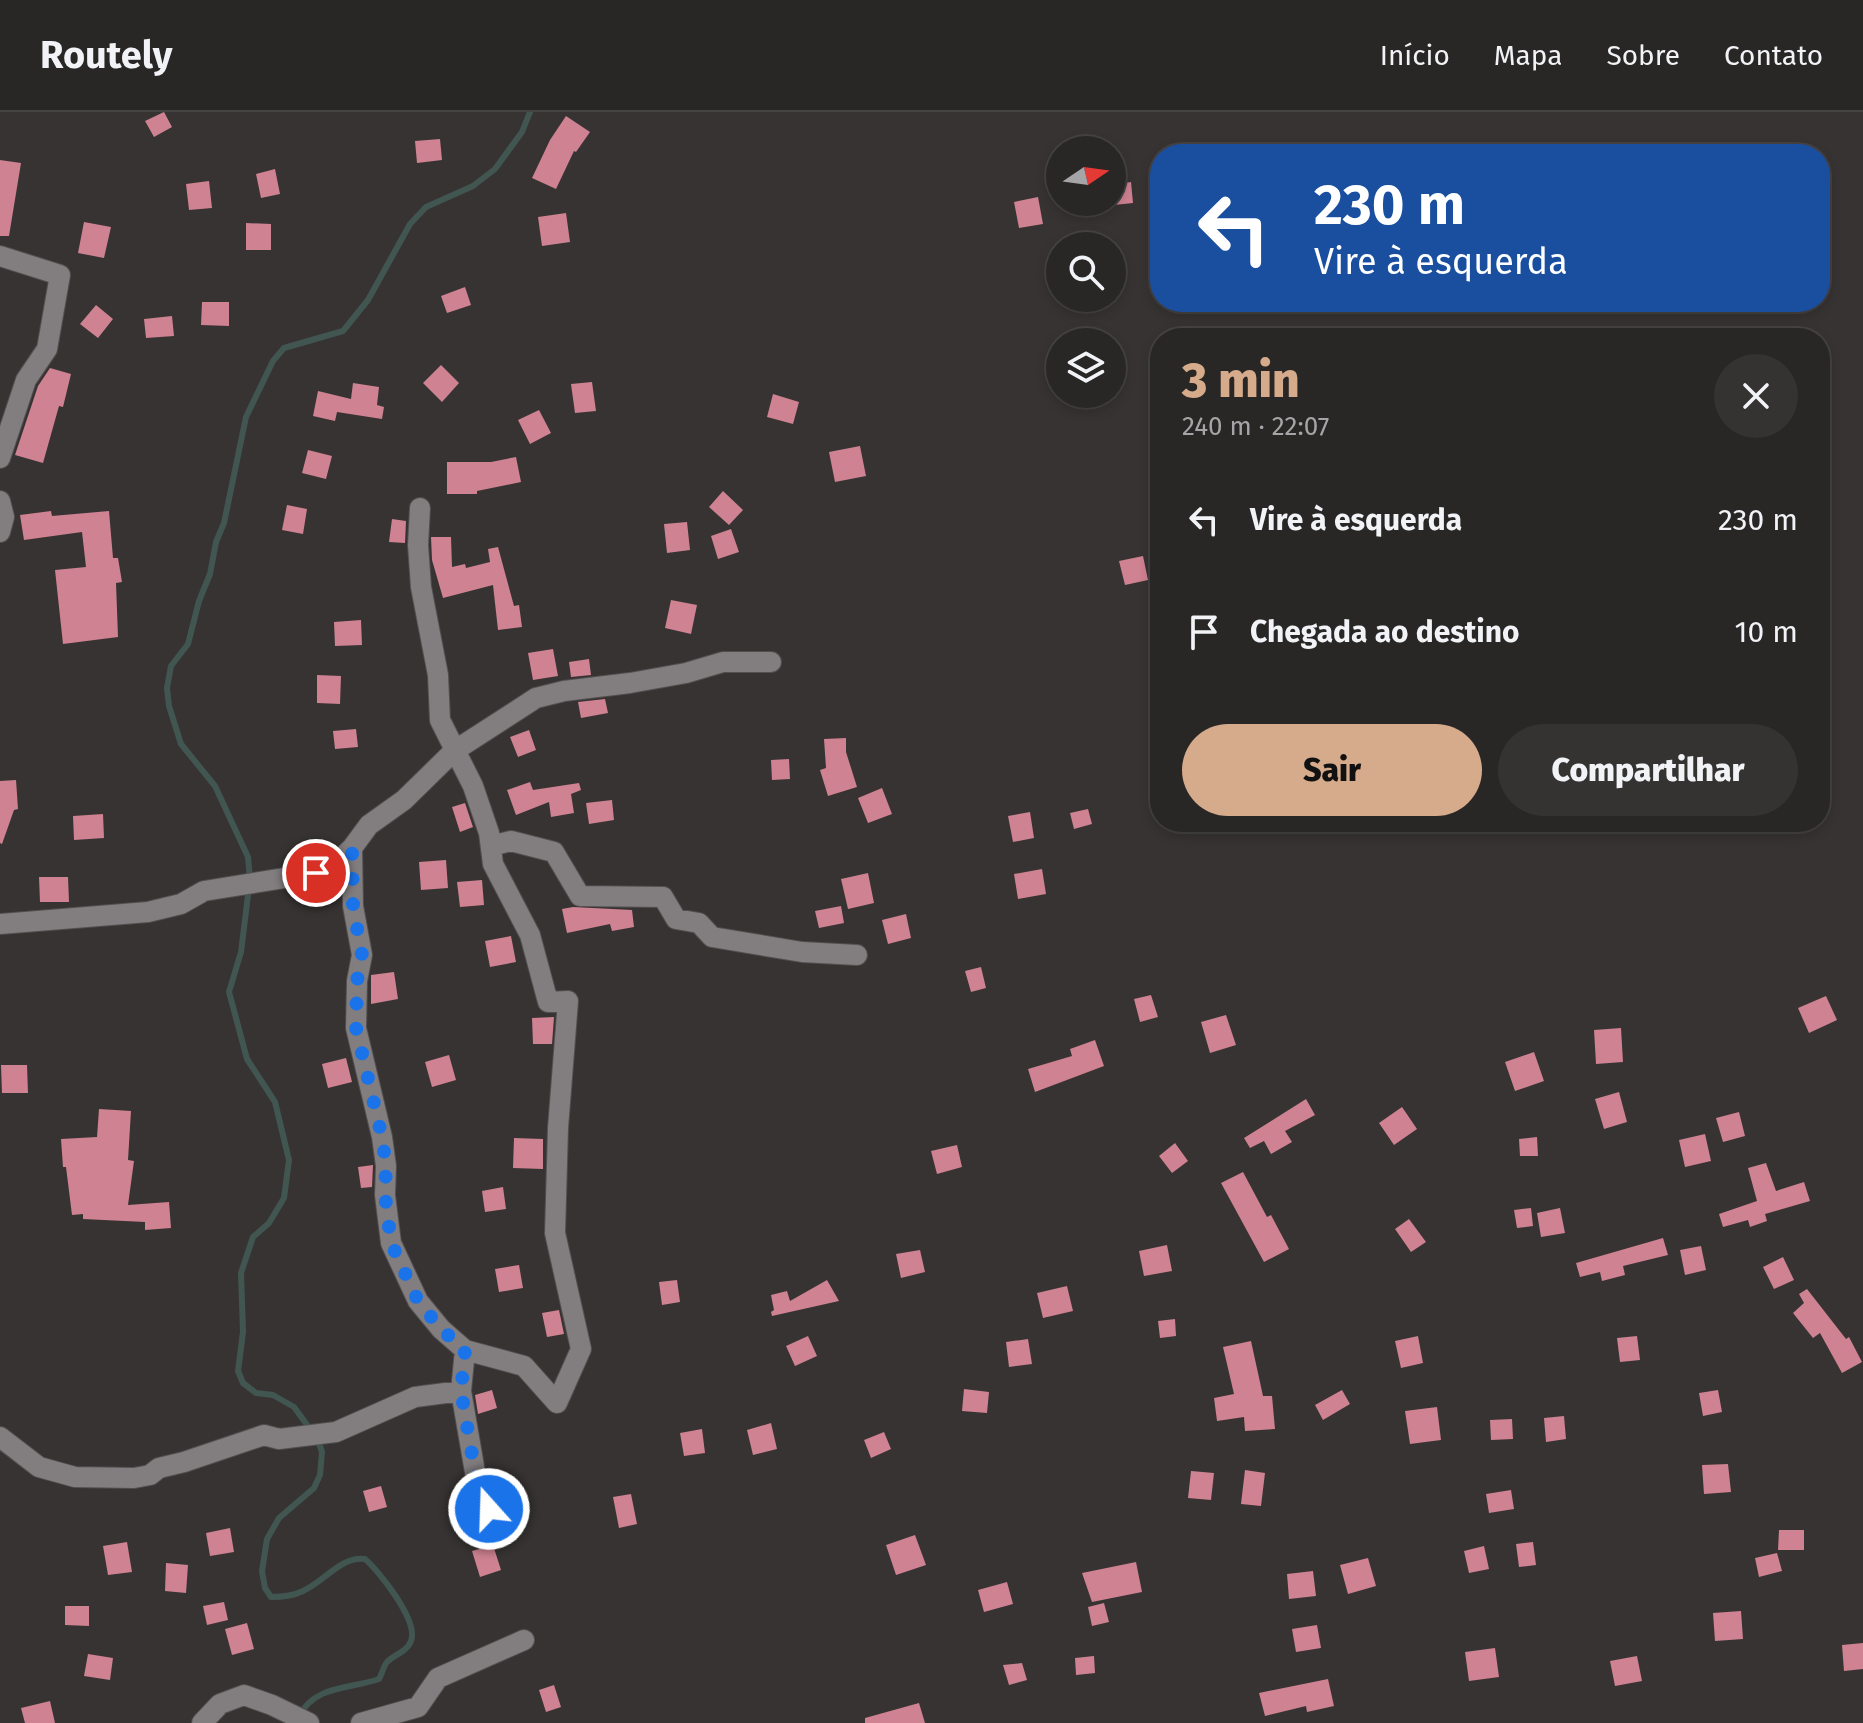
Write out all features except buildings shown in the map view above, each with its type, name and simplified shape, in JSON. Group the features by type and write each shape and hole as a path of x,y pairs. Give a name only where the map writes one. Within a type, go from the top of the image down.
{"street":[{"path":"0,256 60,275 47,349 26,380 0,458"},
{"path":"0,501 4,517 0,532"},
{"path":"352,848 353,906 362,955 357,981 356,1028 382,1137 391,1243 418,1301 441,1329 465,1350 524,1366 557,1403 581,1349 555,1233 558,1128 568,1001 548,1002 530,935 493,864 491,846 473,786 440,720 438,675 421,587 418,545 420,508"},
{"path":"0,924 148,912 181,904 204,891 316,873 332,867 352,848 369,825 404,800 454,751 536,698 658,678 723,662 771,662"},
{"path":"491,846 511,841 554,852 580,896 663,897 676,919 699,923 712,937 802,952 857,955"},
{"path":"465,1350 461,1391 476,1478 489,1509"},
{"path":"0,1437 39,1467 75,1477 134,1478 264,1435 279,1439 336,1432 415,1397 461,1391"},
{"path":"361,1723 418,1707 438,1678 524,1640"},
{"path":"202,1723 220,1704 244,1695 309,1723"}],"waterway":[{"path":"299,1716 306,1706 324,1693 379,1679 387,1662 409,1645 412,1632 404,1609 365,1559 348,1561 311,1587 295,1594 271,1597 265,1588 262,1571 267,1539 279,1518 314,1488 320,1475 322,1452 318,1440 294,1407 273,1395 256,1393 243,1383 238,1371 243,1332 241,1273 253,1237 269,1223 284,1198 289,1160 275,1102 247,1059 229,992 241,952 250,879 248,857 215,786 181,744 169,706 167,688 171,666 188,644 210,574 246,417 273,361 284,348 343,331 368,300 410,224 426,207 473,186 495,169 522,132 530,112"}],"route":[{"path":"316,873 332,867 352,848 353,906 362,955 357,981 356,1028 382,1137 391,1243 418,1301 441,1329 465,1350 461,1391 476,1478 489,1509"}]}
